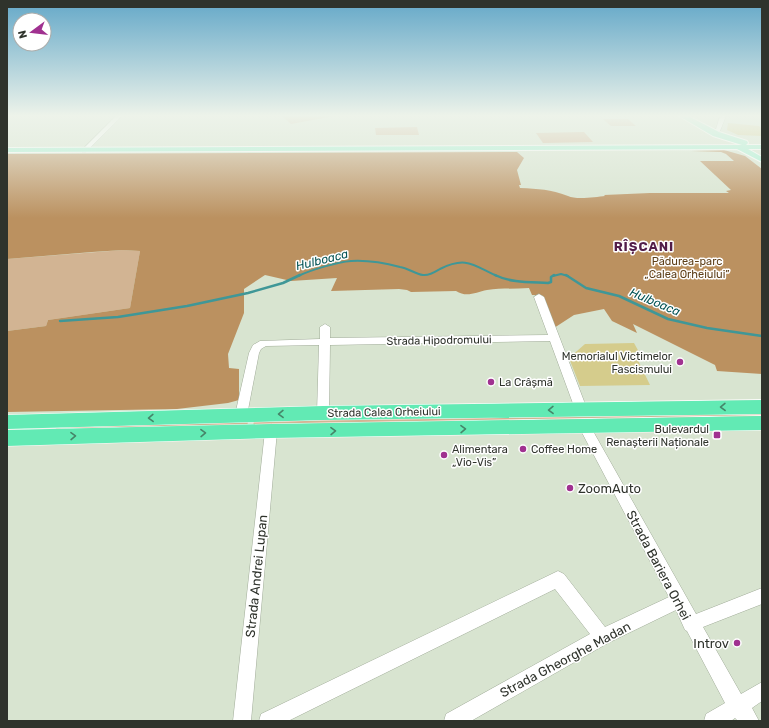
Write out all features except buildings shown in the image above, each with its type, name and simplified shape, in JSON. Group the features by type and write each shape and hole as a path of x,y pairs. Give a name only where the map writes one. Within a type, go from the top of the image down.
{"highway":[{"name":"Strada Calea Orheiului","path":"7,422 38,429 271,431 583,418 762,407"},
{"name":"Strada Calea Orheiului","path":"7,438 38,429 241,415 322,413 762,423"}],"main road":[{"path":"7,150 301,150"},
{"path":"732,150 760,159"},
{"path":"743,150 760,159"},
{"path":"759,150 755,152 760,159"}],"street":[{"path":"538,298 583,418"},
{"path":"322,413 325,327"},
{"name":"Strada Hipodromului","path":"241,415 254,353 257,347 264,343 553,338"},
{"name":"Strada Bariera Orhei","path":"583,418 678,601 737,705 750,721"},
{"name":"Strada Andrei Lupan","path":"242,721 271,431"},
{"path":"268,721 558,579 602,637"},
{"path":"691,624 762,596"},
{"name":"Strada Gheorghe Madan","path":"453,721 602,637 678,601"},
{"path":"713,721 762,691"}],"shaded area":[{"path":"123,250 140,251 130,308 48,320 46,326 7,331 7,259"},
{"path":"762,413 762,417 253,426 254,421"},
{"path":"248,422 247,426 55,430 57,427"}],"green space":[{"name":"Pădurea-parc „Calea Orheiului”","path":"724,150 745,156 762,169 762,374 717,371 715,365 633,324 637,333 612,321 604,309 574,315 554,328 542,295 532,295 529,288 492,289 468,294 456,291 411,292 399,289 331,291 337,278 291,281 265,275 244,289 244,313 228,354 229,368 239,369 239,400 228,403 177,409 7,412 7,331 46,326 48,320 130,308 140,251 123,250 7,259 7,154 517,152 524,158 517,170 521,185 519,185 520,188 539,189 581,198 605,196 604,195 650,193 729,193 726,191 731,190 700,161 734,161 726,154 721,152 691,151"}],"waterway":[{"name":"Hulboaca","path":"298,276 332,265 357,261 370,261 388,264 425,275 432,274 449,265 463,263 475,266 497,276"},
{"name":"Hulboaca","path":"553,276 561,274 567,276"},
{"name":"Hulboaca","path":"60,321 118,317 187,306 248,293 283,283 300,275"},
{"name":"Hulboaca","path":"497,276 514,281 548,283 551,282 551,277 554,275"},
{"name":"Hulboaca","path":"567,276 586,288 619,296 668,319 707,328 762,336"}],"place":[{"name":"Memorialul Victimelor Fascismului","path":"680,362"},
{"name":"La Crâșmă","path":"491,382"},
{"name":"Bulevardul Renașterii Naționale","path":"717,435"},
{"name":"Coffee Home","path":"523,449"},
{"name":"Alimentara „Vio-Vis”","path":"444,455"},
{"name":"ZoomAuto","path":"570,488"},
{"name":"Introv","path":"737,643"}],"district":[{"name":"RÎȘCANI","path":"644,246"}]}
